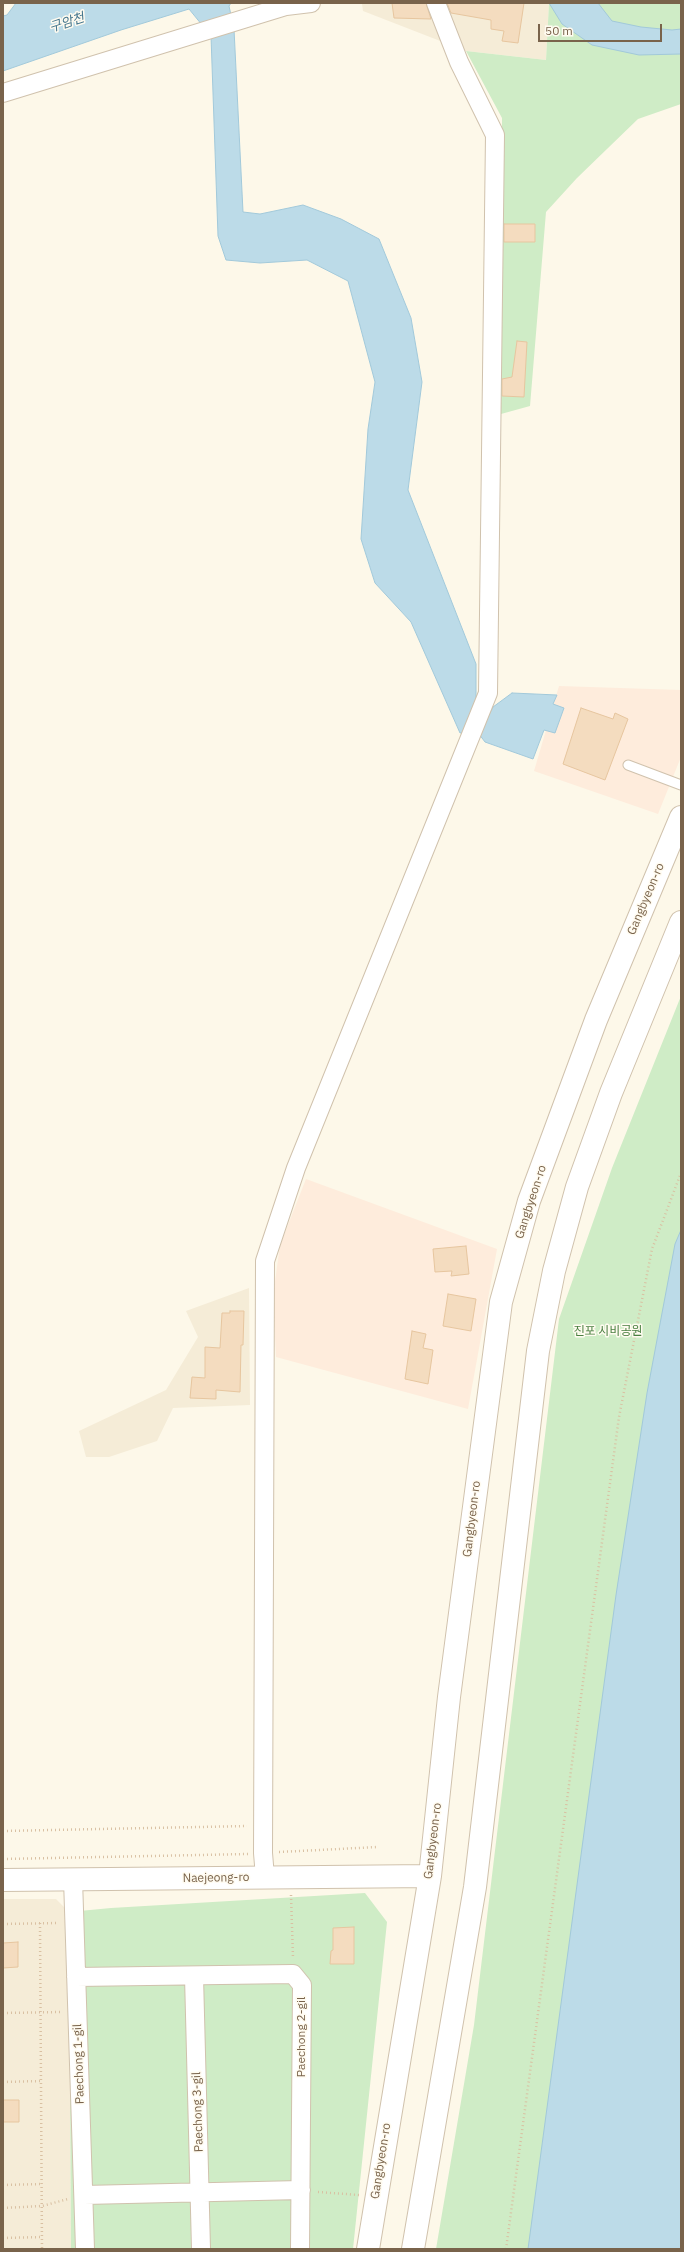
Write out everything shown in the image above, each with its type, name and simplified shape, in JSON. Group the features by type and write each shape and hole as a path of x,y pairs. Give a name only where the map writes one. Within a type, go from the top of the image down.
{"street":[{"path":"3,93 286,6 311,3"},
{"path":"265,1877 263,1853 265,1261 296,1168 488,694 495,134 459,62 436,3"},
{"name":"Gangbyeon-ro","path":"368,2249 375,2197 430,1876 449,1697 501,1302 529,1201 585,1049 681,817"},
{"path":"413,2249 475,1887 538,1351 554,1272 577,1187 611,1093 681,922"},
{"name":"Naejeong-ro","path":"3,1880 430,1876"},
{"name":"Paechong 1-gil","path":"73,1879 85,2249"},
{"path":"76,1977 294,1974"},
{"name":"Paechong 2-gil","path":"294,1974 302,1985 300,2249"},
{"name":"Paechong 3-gil","path":"194,1976 201,2249"},
{"path":"84,2195 301,2190"}],"lane":[{"path":"628,765 681,785"}],"path":[{"path":"506,2249 620,1417 652,1249 681,1173"},
{"path":"3,1832 264,1825"},
{"path":"3,1859 263,1853 378,1847"},
{"path":"290,1877 294,1974"},
{"path":"40,1923 42,2249"},
{"path":"3,1924 57,1923"},
{"path":"3,2013 40,2012"},
{"path":"3,2082 41,2081"},
{"path":"3,2185 42,2184"},
{"path":"301,2190 375,2197"},
{"path":"3,2208 42,2206 84,2195"},
{"path":"3,2238 42,2237"}],"shaded area":[{"path":"549,3 546,60 466,51 363,11 362,4"},
{"path":"559,686 681,690 681,757 658,814 534,771"},
{"path":"306,1179 497,1249 468,1409 276,1357 273,1296 280,1245"},
{"path":"249,1288 250,1405 173,1408 157,1441 109,1457 86,1457 79,1431 166,1390 198,1337 186,1311"},
{"path":"3,1899 56,1899 69,1912 71,2249 3,2249"}],"green space":[{"path":"549,3 681,3 681,104 638,119 577,178 546,212 530,406 501,414 502,118 466,51 546,60"},
{"name":"진포 시비공원","path":"681,996 681,2249 436,2249 474,2025 559,1319 612,1168"},
{"path":"365,1893 387,1922 353,2249 71,2249 69,1912 111,1908"}],"water":[{"name":"구암천","path":"16,3 231,3 229,6 234,29 243,212 260,214 303,205 341,219 379,239 411,318 422,382 408,490 476,664 476,702 468,732 460,733 411,622 375,583 361,539 368,429 375,382 348,281 307,260 260,263 226,260 218,236 211,36 189,9 121,30 3,71 3,16 7,15"},
{"path":"549,3 598,3 612,21 641,27 672,30 681,29 681,54 639,55 592,45 562,24"},
{"path":"512,693 557,695 553,704 564,708 555,733 544,730 533,759 485,742 479,734 493,707"},
{"path":"681,1230 681,2249 528,2249 616,1595 647,1393 675,1244"}],"building":[{"path":"392,3 426,3 431,19 394,18"},
{"path":"447,3 524,3 518,43 502,41 504,31 491,29 491,20 451,13"},
{"path":"504,224 535,224 535,242 504,242"},
{"path":"517,341 527,342 524,397 502,396 502,379 512,377"},
{"path":"581,708 613,719 615,713 628,719 605,780 563,764"},
{"path":"466,1246 469,1274 451,1276 452,1271 435,1272 433,1249"},
{"path":"448,1294 476,1299 471,1331 443,1326"},
{"path":"230,1311 244,1311 243,1345 241,1345 240,1392 216,1390 216,1399 190,1398 192,1377 205,1378 205,1347 220,1348 222,1313 230,1313"},
{"path":"412,1331 426,1334 423,1348 433,1350 428,1384 405,1379"},
{"path":"354,1927 354,1964 330,1964 331,1951 333,1950 333,1928"},
{"path":"18,1942 18,1967 3,1968 3,1943"},
{"path":"3,2100 19,2100 19,2122 3,2122"}]}
